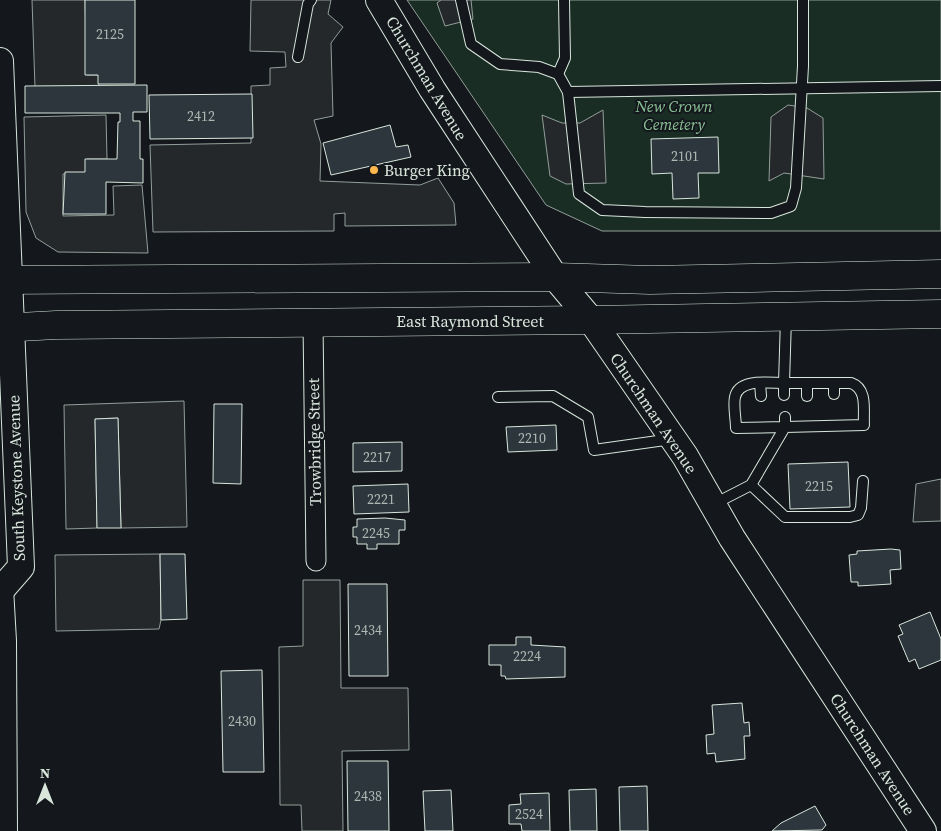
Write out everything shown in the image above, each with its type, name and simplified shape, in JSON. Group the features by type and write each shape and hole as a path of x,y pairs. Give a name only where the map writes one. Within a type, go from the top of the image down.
{"main road":[{"name":"Churchman Avenue","path":"379,0 432,89 555,277 591,320 673,438 732,538 923,831"},
{"name":"South Keystone Avenue","path":"0,61 6,328 21,567 1,589 4,831"},
{"path":"5,280 555,277 650,280 941,274"},
{"name":"East Raymond Street","path":"6,328 941,314"}],"street":[{"name":"Trowbridge Street","path":"313,322 316,561"}],"lane":[{"path":"298,57 308,4 311,0"},
{"path":"461,0 470,44 500,64 539,67 558,74 568,92 579,194 602,210 771,213 790,206 796,188 803,66 803,0"},
{"path":"558,74 565,58 564,0"},
{"path":"568,92 941,86"},
{"path":"784,395 786,317"},
{"path":"760,383 761,396"},
{"path":"760,383 807,383 834,383 858,386 862,392 865,429 834,422 762,423 736,428 735,396 740,388 748,384 760,383"},
{"path":"807,383 807,396"},
{"path":"834,383 834,394"},
{"path":"498,397 553,396 588,417 594,450 673,438"},
{"path":"713,505 751,485 785,422"},
{"path":"751,485 785,517 850,517 858,515 861,508 863,482"}],"green space":[{"name":"New Crown Cemetery","path":"407,0 941,0 941,231 602,231 546,205"}],"shaded area":[{"path":"32,0 85,0 87,75 99,75 99,86 35,88"},
{"path":"251,0 331,0 328,14 343,27 331,43 333,116 314,120 321,144 320,181 420,185 438,178 454,203 456,225 345,226 345,213 334,214 334,231 153,232 150,145 251,143 251,86 270,85 270,68 286,67 285,52 250,51"},
{"path":"441,0 471,0 473,19 445,26 437,3"},
{"path":"788,105 807,108 823,118 824,179 784,173 769,181 771,117"},
{"path":"603,110 606,183 566,184 550,176 542,115 562,123 580,123"},
{"path":"106,115 107,159 87,159 87,174 63,174 63,216 114,215 113,186 142,185 148,253 58,252 36,238 26,212 24,117"},
{"path":"184,401 187,527 121,528 118,418 95,419 97,528 66,529 64,405"},
{"path":"941,479 941,521 913,522 916,484"},
{"path":"160,554 161,620 159,629 56,631 55,555"},
{"path":"303,580 340,580 341,688 408,688 409,750 342,751 343,831 302,831 301,805 280,805 279,647 303,646"}],"building":[{"path":"85,0 135,0 135,84 98,84 98,75 85,75"},
{"path":"147,85 147,112 133,112 133,121 140,121 140,159 143,159 143,183 106,182 106,214 63,214 65,172 85,172 85,159 117,159 120,113 25,113 25,86"},
{"path":"252,94 253,138 150,139 149,95"},
{"path":"390,125 396,147 408,145 411,157 331,175 323,143"},
{"path":"718,137 719,173 698,173 699,198 673,199 672,173 652,174 651,139"},
{"path":"214,404 242,404 241,484 213,483"},
{"path":"118,418 121,528 97,528 95,419"},
{"path":"556,425 557,450 508,452 506,427"},
{"path":"402,442 402,471 353,472 353,443"},
{"path":"848,462 850,507 790,509 788,464"},
{"path":"408,484 409,512 354,514 353,486"},
{"path":"385,518 405,520 405,530 399,530 399,544 377,544 377,549 367,549 367,544 357,544 357,537 353,537 353,527 357,527 357,519"},
{"path":"900,550 901,569 890,570 891,584 858,586 858,582 851,582 849,555 857,554 857,551"},
{"path":"160,554 185,554 187,619 161,620"},
{"path":"348,584 387,584 388,676 349,676"},
{"path":"930,612 941,639 941,660 919,669 915,659 909,662 898,636 903,634 899,625"},
{"path":"516,637 531,637 531,645 565,647 565,677 506,679 505,676 501,676 501,665 489,665 489,645 516,645"},
{"path":"262,670 264,772 223,772 221,671"},
{"path":"742,703 744,723 749,722 750,736 744,736 745,759 716,762 715,753 707,754 706,735 714,734 712,705"},
{"path":"347,761 388,761 389,831 348,831"},
{"path":"647,786 648,831 620,831 619,787"},
{"path":"596,789 597,831 570,831 569,790"},
{"path":"451,790 453,831 425,831 423,791"},
{"path":"549,793 550,831 522,831 521,824 509,824 509,805 521,804 520,794"},
{"path":"815,806 826,825 822,830 772,831 781,823"}],"place":[{"name":"Burger King","path":"374,170"}]}
